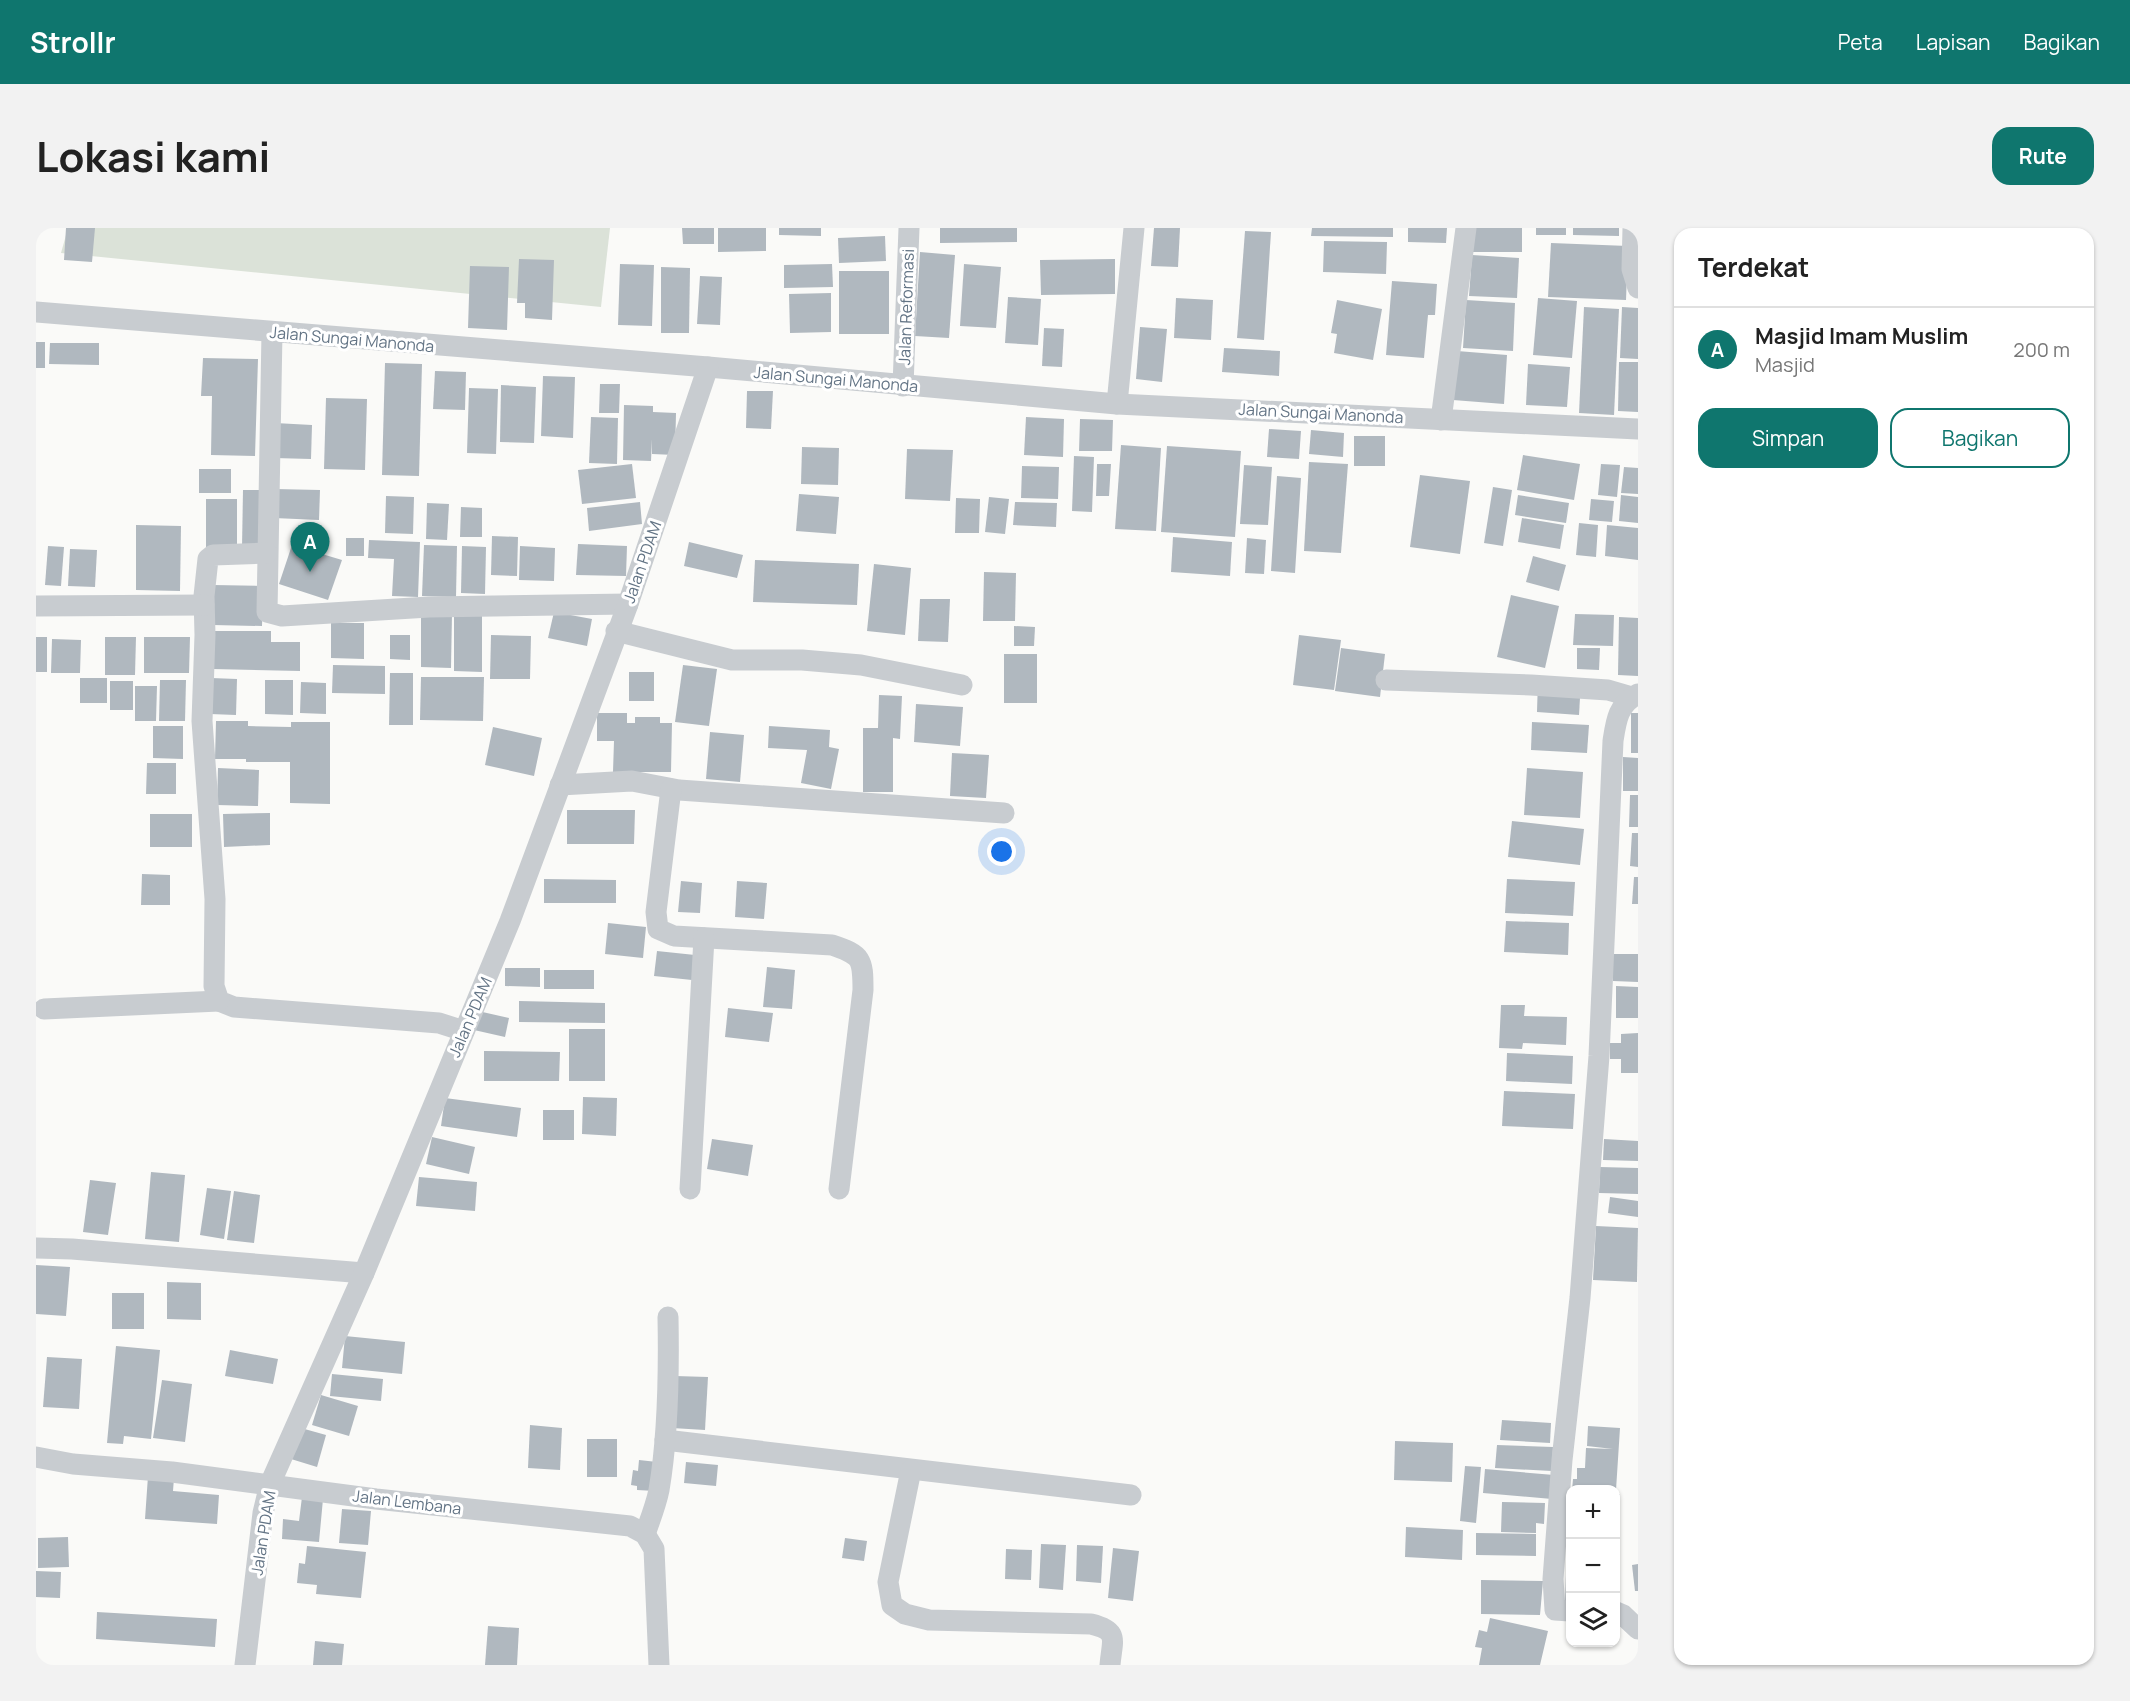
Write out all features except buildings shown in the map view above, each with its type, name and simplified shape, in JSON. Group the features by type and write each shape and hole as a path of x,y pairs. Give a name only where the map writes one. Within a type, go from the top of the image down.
{"street":[{"name":"Jalan Reformasi","path":"903,386 909,228"},
{"path":"1117,404 1134,228"},
{"path":"1441,420 1466,228"},
{"path":"1633,228 1632,269 1638,288"},
{"name":"Jalan Sungai Manonda","path":"36,312 708,367 1117,404 1282,410 1638,429"},
{"path":"272,332 267,612 277,616 429,607 628,604"},
{"name":"Jalan PDAM","path":"244,1665 264,1513 270,1484 364,1273 510,921 616,631 628,604 708,367"},
{"path":"219,1001 214,986 215,898 202,722 204,605 209,557 267,553"},
{"path":"36,606 204,605"},
{"path":"616,631 732,660 802,660 861,665 962,685"},
{"path":"1386,680 1608,690 1635,695"},
{"path":"1566,1611 1555,1610 1553,1579 1562,1460 1580,1298 1596,1097 1613,741 1619,710 1635,695"},
{"path":"560,785 632,781 671,789 1004,813"},
{"path":"671,789 656,912 658,929 674,936 704,939 832,945 852,952 863,965 863,990 839,1189"},
{"path":"690,1189 704,939"},
{"path":"44,1009 219,1001 234,1007 439,1023 464,1031"},
{"path":"36,1248 364,1273"},
{"path":"659,1665 655,1558 654,1549 645,1534 658,1491 665,1440 668,1317"},
{"path":"665,1440 1131,1495"},
{"name":"Jalan Lembana","path":"36,1457 73,1464 164,1471 410,1503 623,1525 645,1534"},
{"path":"911,1470 888,1582 892,1605 905,1614 929,1620 1091,1624 1104,1627 1112,1635 1110,1665"},
{"path":"1620,1614 1638,1629"}],"shaded area":[{"path":"68,228 610,228 601,307 61,253"}],"place":[{"name":"Masjid Imam Muslim","path":"310,572"}]}
